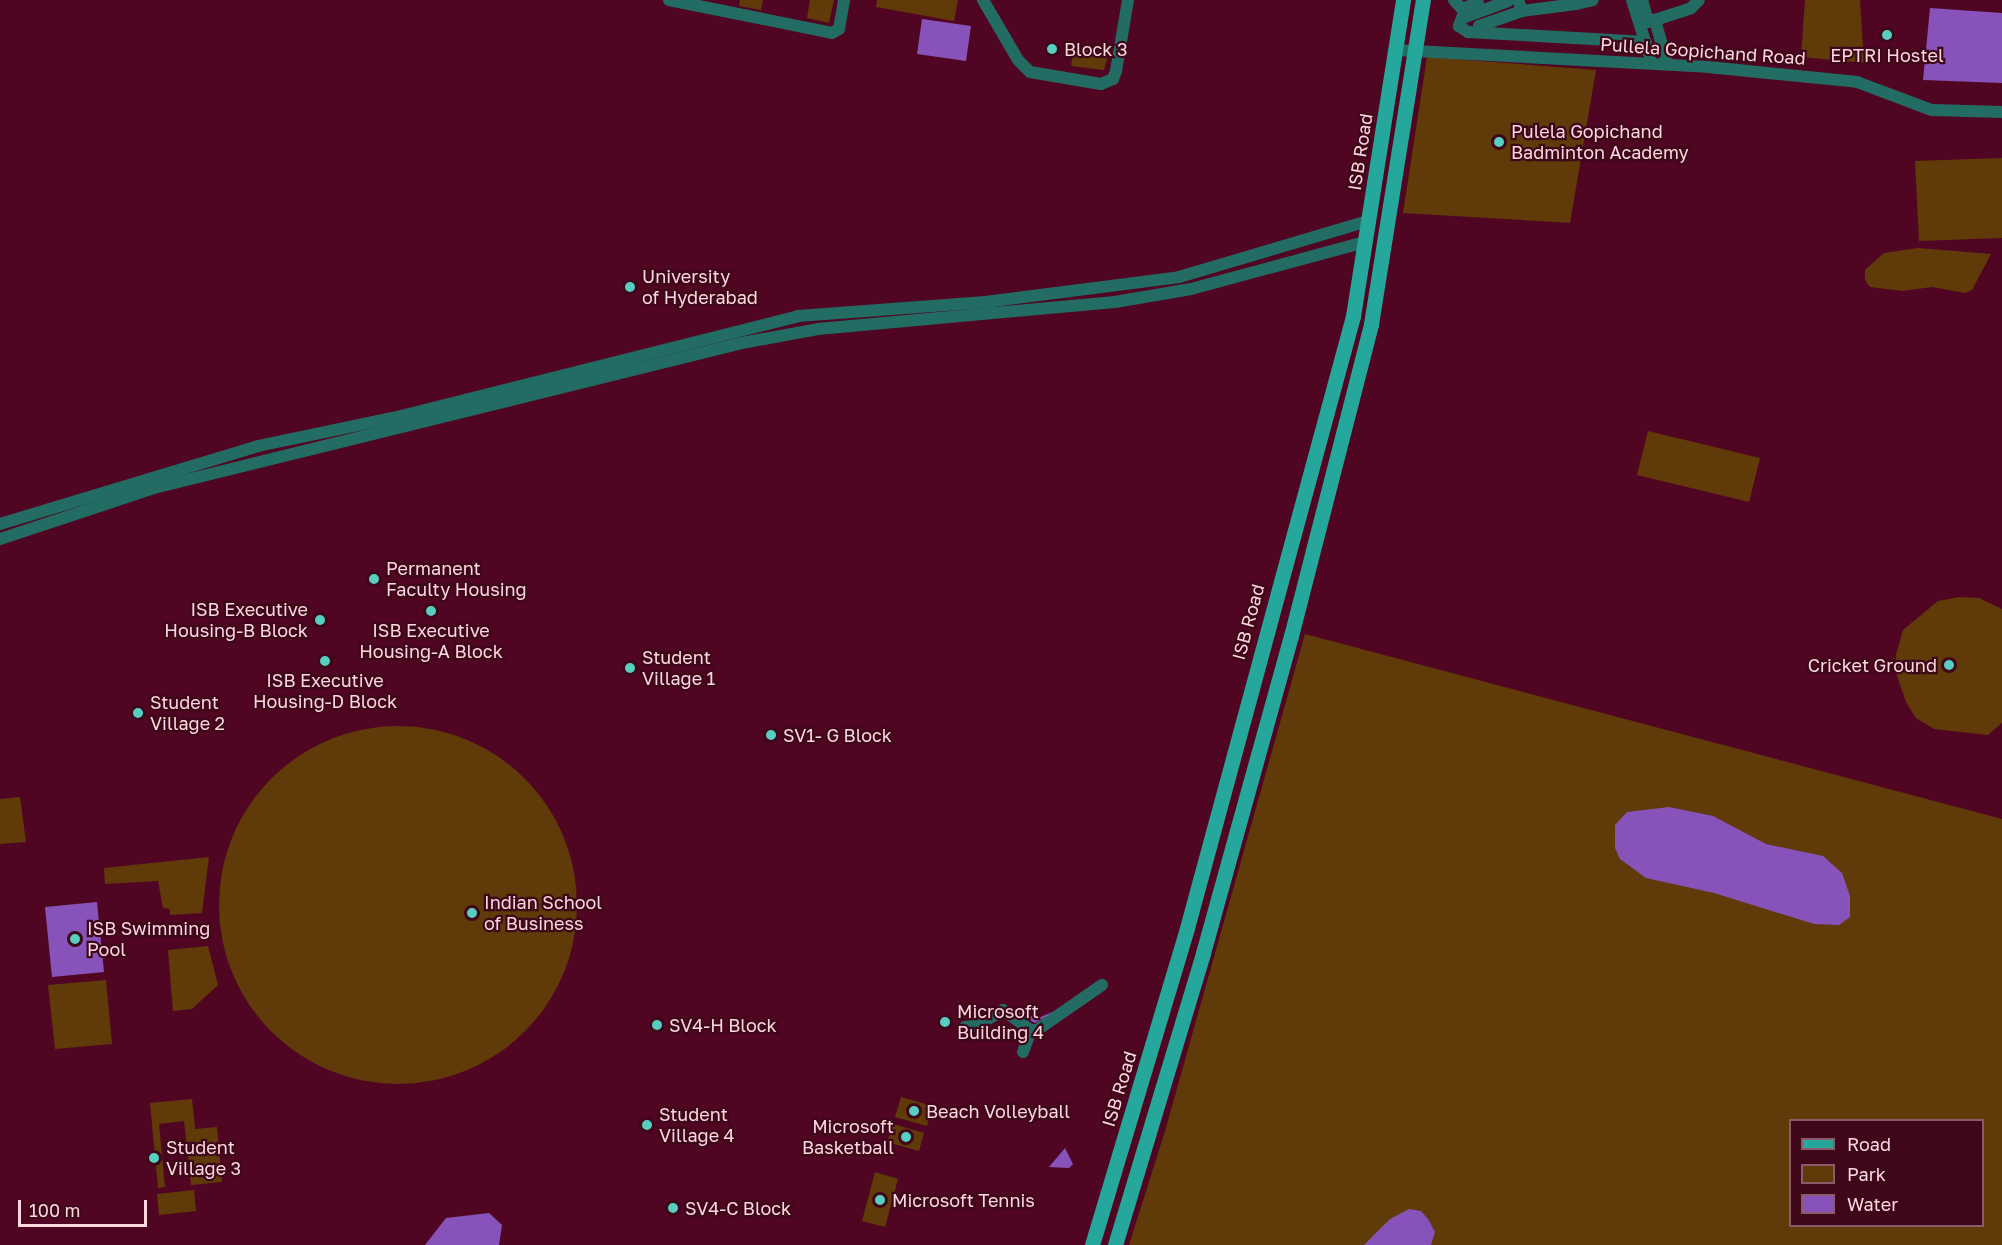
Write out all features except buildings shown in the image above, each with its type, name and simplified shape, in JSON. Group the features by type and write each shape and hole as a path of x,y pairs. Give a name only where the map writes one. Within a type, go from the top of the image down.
{"main road":[{"name":"ISB Road","path":"1092,1245 1232,765 1242,716 1353,316 1403,0"},
{"path":"1115,1245 1203,953 1292,636 1371,324 1423,0"}],"street":[{"path":"669,0 832,33 839,29 844,0"},
{"path":"983,0 1018,60 1029,72 1101,84 1113,79 1116,71 1128,0"},
{"path":"1454,0 1462,9 1487,0"},
{"path":"1593,0 1516,4 1459,19 1462,30 1478,32 1646,42 1664,59"},
{"path":"1632,0 1647,22 1664,59"},
{"path":"1642,0 1647,22 1646,42"},
{"path":"1647,22 1690,8 1700,0"},
{"path":"1478,32 1479,26 1516,4"},
{"name":"Pullela Gopichand Road","path":"1397,46 1582,57 1664,59 1858,77 1934,105 2002,106"},
{"name":"Pullela Gopichand Road","path":"1582,57 1664,59 1857,82 1932,110 2002,112"},
{"path":"0,524 258,446 401,416 798,316 985,302 1179,277 1368,221"},
{"path":"0,539 154,488 742,343 818,329 1115,302 1191,289 1365,242"},
{"path":"1023,1052 1031,1030 1054,1021 1102,985"},
{"path":"965,1027 978,1025 1000,1010 1031,1030"}],"green space":[{"path":"740,0 763,0 761,10 739,6"},
{"path":"810,0 834,0 829,23 807,18"},
{"path":"877,0 958,0 954,21 876,7"},
{"path":"1805,0 1860,0 1864,63 1801,57"},
{"path":"1074,47 1109,53 1104,70 1071,66"},
{"name":"Pulela Gopichand Badminton Academy","path":"1427,57 1596,70 1570,223 1403,213"},
{"path":"2002,158 2002,238 1919,241 1915,161"},
{"path":"1918,248 1991,254 1972,290 1965,293 1932,287 1902,291 1870,287 1865,280 1865,270 1884,253"},
{"path":"1648,431 1760,458 1749,502 1637,475"},
{"name":"Cricket Ground","path":"1959,597 1979,598 2002,609 2002,723 1988,735 1934,729 1916,718 1906,702 1897,676 1896,655 1903,630 1938,601"},
{"path":"1305,634 2002,819 2002,1245 1129,1245 1165,1131"},
{"path":"398,726 433,730 466,740 497,757 524,779 546,806 563,837 573,870 577,905 573,940 563,973 546,1004 524,1031 497,1053 466,1070 433,1080 398,1084 363,1080 330,1070 299,1053 272,1031 250,1004 233,973 223,940 219,905 223,870 233,837 250,806 272,779 299,757 330,740 363,730"},
{"path":"20,797 26,842 0,844 0,799"},
{"path":"209,857 202,913 170,915 170,909 163,908 158,881 105,884 104,868"},
{"path":"208,946 218,985 192,1009 173,1011 168,950"},
{"path":"106,980 112,1044 55,1049 48,985"},
{"name":"Beach Volleyball","path":"901,1097 932,1106 927,1126 895,1117"},
{"path":"192,1099 195,1129 217,1127 222,1182 191,1185 184,1121 159,1124 165,1187 158,1188 150,1103"},
{"name":"Microsoft Basketball","path":"893,1124 924,1133 919,1151 887,1142"},
{"name":"Microsoft Tennis","path":"875,1172 898,1179 885,1227 862,1221"},
{"path":"194,1190 196,1211 159,1215 157,1194"}],"water":[{"path":"1930,8 2002,13 2002,83 1923,80"},
{"path":"922,19 971,26 966,61 917,54"},
{"path":"1669,807 1713,816 1766,844 1823,856 1842,873 1850,896 1850,917 1839,925 1814,924 1714,893 1646,878 1620,859 1615,848 1615,825 1627,812"},
{"name":"ISB Swimming Pool","path":"97,902 104,972 52,977 45,907"},
{"path":"1064,1007 1035,1023 1017,1013 1025,1012 1036,1019"},
{"path":"1065,1148 1073,1164 1069,1168 1049,1167"},
{"path":"1409,1209 1421,1211 1428,1219 1435,1232 1431,1245 1364,1245 1390,1219"},
{"path":"489,1213 502,1225 499,1245 425,1245 446,1218"}],"place":[{"name":"EPTRI Hostel","path":"1887,35"},
{"name":"Block 3","path":"1052,49"},
{"name":"Pulela Gopichand Badminton Academy","path":"1499,142"},
{"name":"University of Hyderabad","path":"630,287"},
{"name":"Permanent Faculty Housing","path":"374,579"},
{"name":"ISB Executive Housing-A Block","path":"431,611"},
{"name":"ISB Executive Housing-B Block","path":"320,620"},
{"name":"ISB Executive Housing-D Block","path":"325,661"},
{"name":"Cricket Ground","path":"1949,665"},
{"name":"Student Village 1","path":"630,668"},
{"name":"Student Village 2","path":"138,713"},
{"name":"SV1- G Block","path":"771,735"},
{"name":"Indian School of Business","path":"472,913"},
{"name":"ISB Swimming Pool","path":"75,939"},
{"name":"Microsoft Building 4","path":"945,1022"},
{"name":"SV4-H Block","path":"657,1025"},
{"name":"Beach Volleyball","path":"914,1111"},
{"name":"Student Village 4","path":"647,1125"},
{"name":"Microsoft Basketball","path":"906,1137"},
{"name":"Student Village 3","path":"154,1158"},
{"name":"Microsoft Tennis","path":"880,1200"},
{"name":"SV4-C Block","path":"673,1208"}]}
